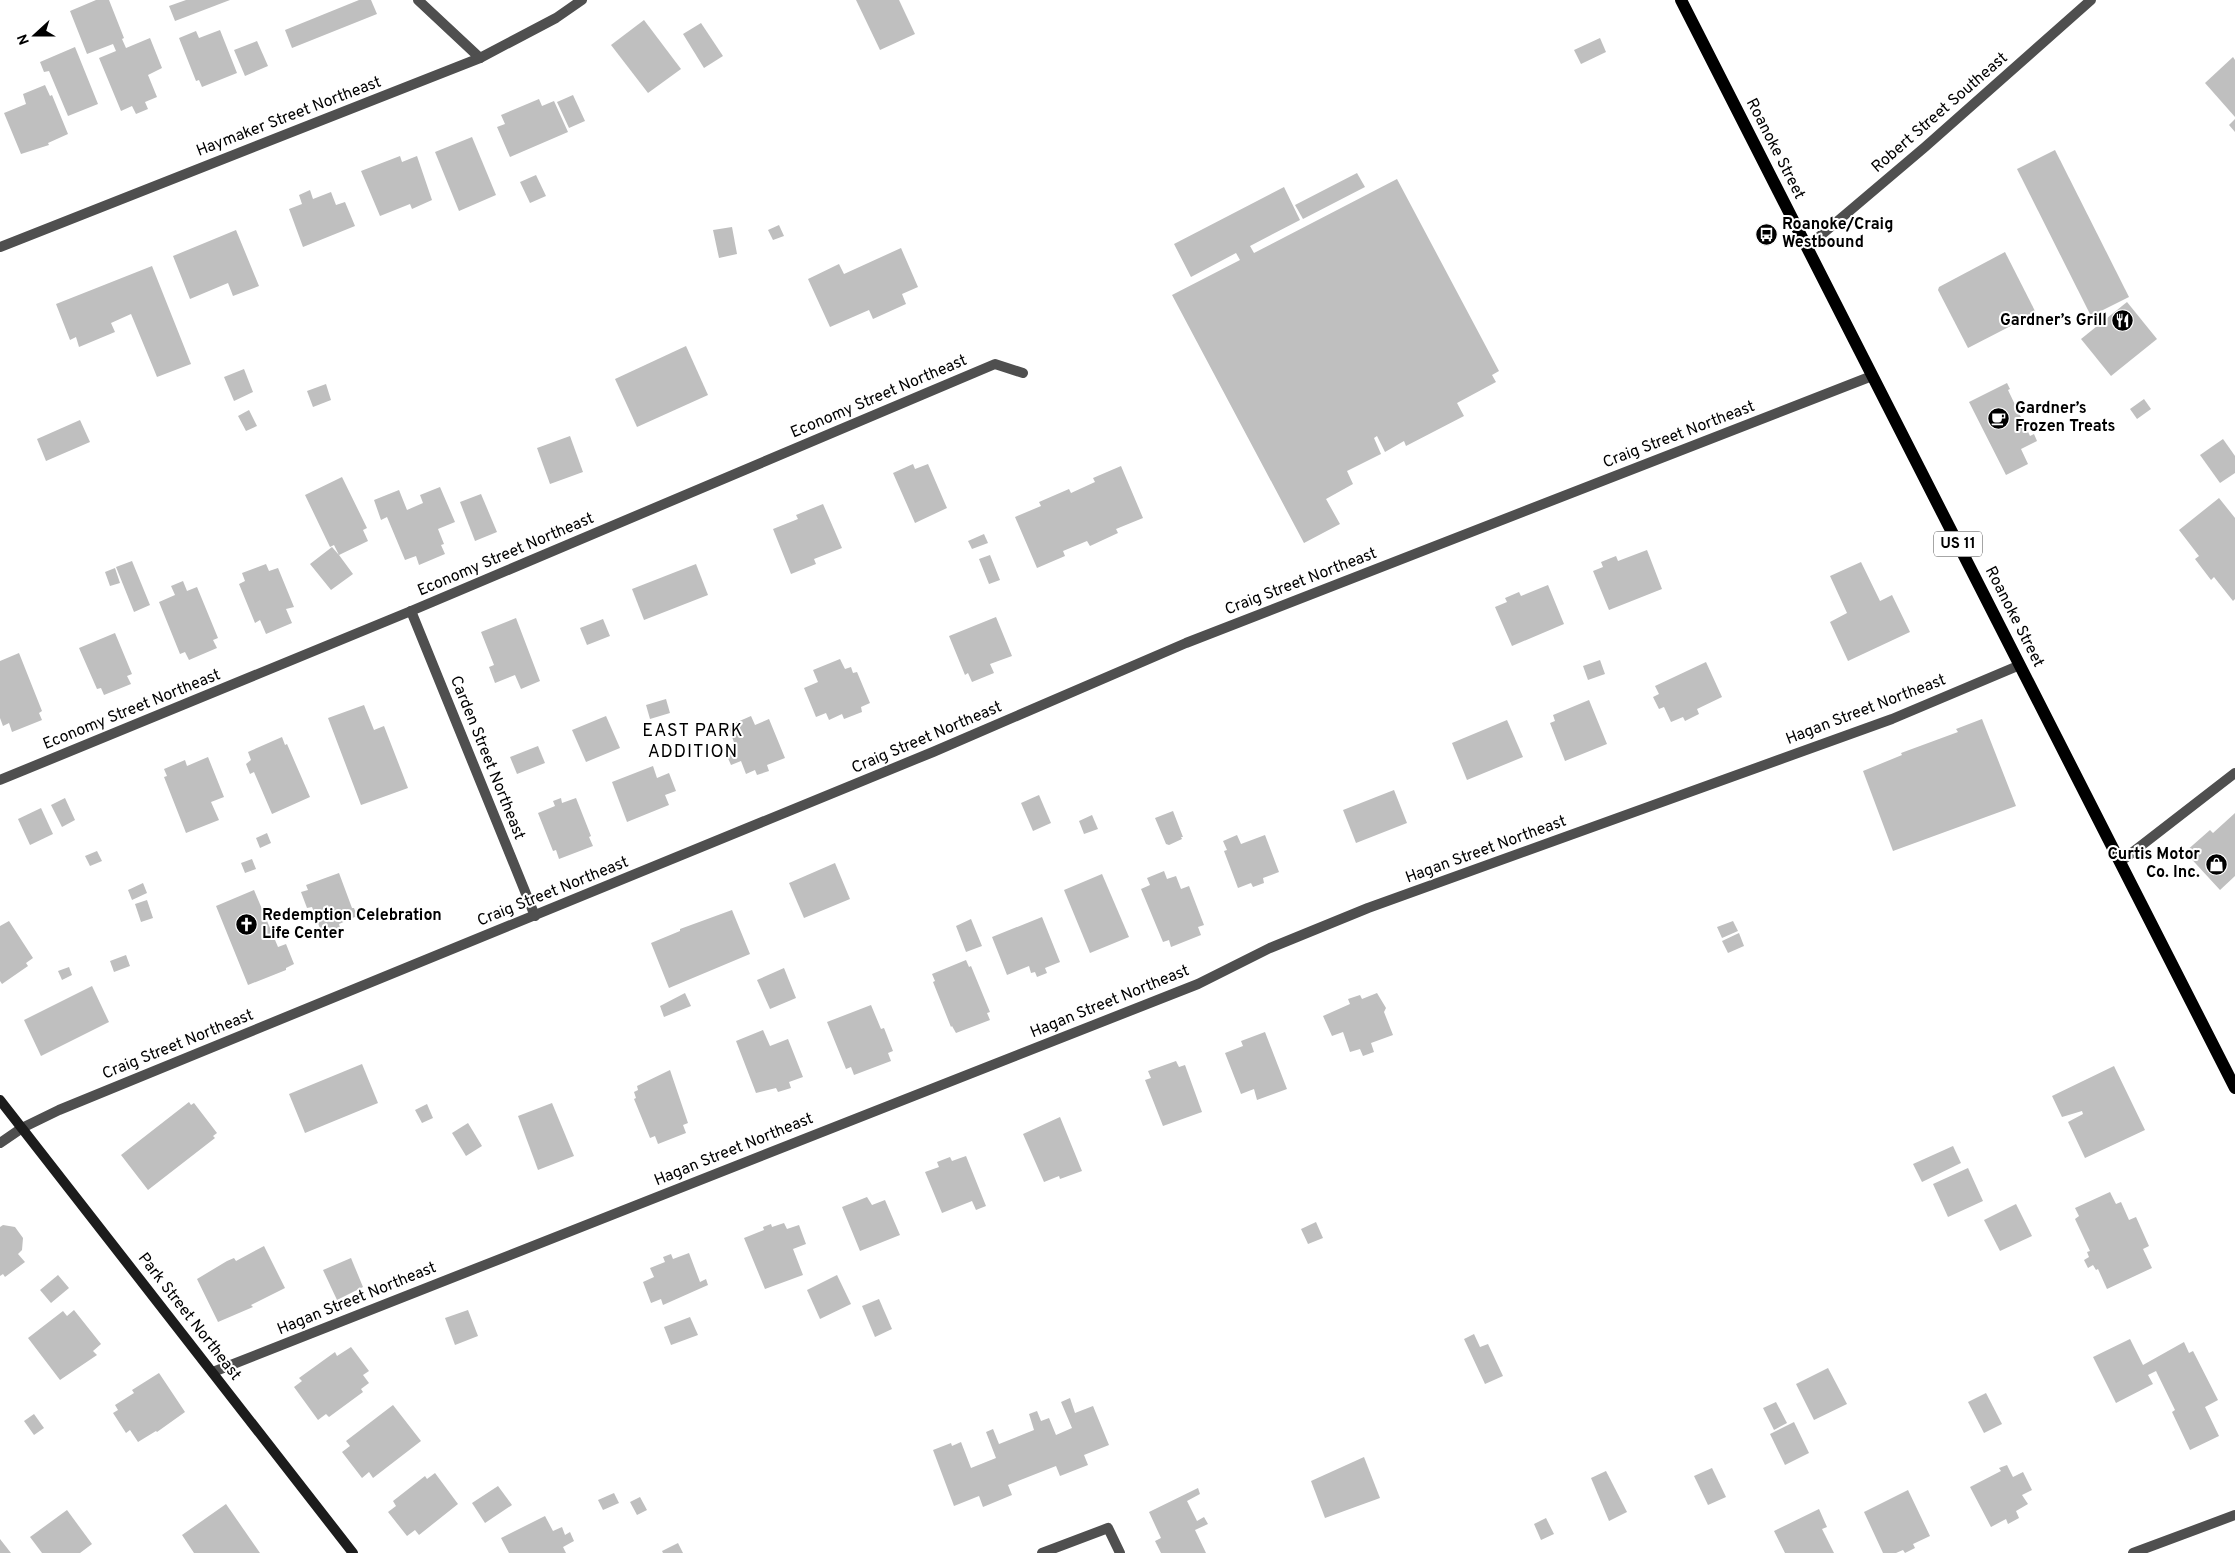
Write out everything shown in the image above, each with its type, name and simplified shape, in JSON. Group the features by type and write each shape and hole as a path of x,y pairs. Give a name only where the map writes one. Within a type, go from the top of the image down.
{"main road":[{"name":"Roanoke Street","path":"1681,0 2235,1088"}],"street":[{"path":"418,0 480,58"},
{"name":"Haymaker Street Northeast","path":"0,246 480,58 556,18 582,0"},
{"name":"Robert Street Southeast","path":"1807,247 1925,147 2091,0"},
{"name":"Economy Street Northeast","path":"0,780 411,611 994,364 1023,373"},
{"name":"Craig Street Northeast","path":"0,1143 22,1128 59,1110 933,752 1186,643 1872,376"},
{"name":"Carden Street Northeast","path":"411,611 535,916"},
{"name":"Hagan Street Northeast","path":"214,1372 1198,984 1270,948 1368,908 1892,719 2020,665"},
{"path":"2120,862 2235,773"},
{"name":"Park Street Northeast","path":"0,1100 214,1372 353,1553"},
{"path":"2133,1553 2235,1515"},
{"path":"1042,1553 1108,1528 1120,1553"}],"building":[{"path":"96,0 109,0 126,48 150,38 162,68 148,75 157,97 145,102 148,109 136,114 132,106 121,111 99,58 116,51 113,44 87,54 70,11"},
{"path":"186,0 230,0 175,21 169,6"},
{"path":"359,0 371,0 377,14 292,48 285,30"},
{"path":"856,0 899,0 915,34 880,50"},
{"path":"644,20 681,69 648,93 611,45"},
{"path":"701,23 723,56 704,68 683,34"},
{"path":"220,30 237,73 202,87 199,80 196,81 179,38 196,31 199,38"},
{"path":"1600,38 1606,52 1581,64 1574,50"},
{"path":"257,41 268,66 245,76 234,50"},
{"path":"75,47 98,104 68,116 49,71 44,72 40,62"},
{"path":"2233,57 2235,60 2235,117 2205,83"},
{"path":"45,85 50,96 52,95 68,134 48,143 49,145 21,154 4,113 26,104 23,94"},
{"path":"573,95 585,121 569,128 557,102"},
{"path":"539,99 542,106 554,101 568,132 510,157 497,127 505,124 501,115"},
{"path":"2235,119 2235,132 2229,125"},
{"path":"472,137 496,195 459,211 435,152"},
{"path":"2055,150 2129,297 2091,316 2017,169"},
{"path":"400,156 402,162 417,156 432,200 412,209 410,204 380,216 361,171"},
{"path":"1357,173 1365,187 1303,219 1295,205"},
{"path":"536,175 546,196 530,203 520,182"},
{"path":"1397,179 1499,371 1492,375 1496,382 1457,403 1464,416 1406,446 1404,441 1385,452 1377,436 1374,438 1381,454 1347,471 1353,484 1326,499 1340,524 1304,543 1172,295 1240,260 1236,253 1191,277 1174,244 1284,187 1300,220 1250,246 1254,253"},
{"path":"310,190 313,199 331,192 336,205 345,202 355,226 303,247 289,209 302,204 299,195"},
{"path":"779,225 784,236 773,240 768,230"},
{"path":"732,227 737,254 719,258 713,230"},
{"path":"236,230 259,286 233,296 228,283 190,299 173,256"},
{"path":"901,248 918,287 902,294 906,304 873,319 869,310 830,327 808,279 839,264 844,274"},
{"path":"2005,252 2036,313 1968,348 1938,290 1939,287"},
{"path":"152,266 191,364 157,377 131,314 111,323 115,332 79,347 76,337 70,340 56,304"},
{"name":"Gardner’s Grill","path":"2127,302 2157,339 2111,376 2081,339"},
{"path":"686,346 708,395 637,427 615,379"},
{"path":"244,369 253,392 234,401 224,377"},
{"name":"Gardner’s Frozen Treats","path":"2007,383 2010,389 2008,390 2030,436 2034,434 2037,441 2021,449 2028,464 2006,475 1969,402"},
{"path":"326,384 331,400 313,407 307,391"},
{"path":"2144,399 2151,409 2137,419 2130,409"},
{"path":"249,410 257,426 246,431 238,416"},
{"path":"80,420 90,442 46,461 37,439"},
{"path":"570,436 583,472 550,484 537,448"},
{"path":"2223,439 2235,456 2235,473 2220,483 2200,455"},
{"path":"913,464 915,469 928,464 947,508 915,523 893,473"},
{"path":"1121,466 1143,518 1116,529 1118,533 1090,546 1087,541 1063,551 1065,556 1037,568 1015,517 1041,506 1039,502 1069,489 1071,493 1095,482 1093,478"},
{"path":"342,477 367,528 363,530 368,541 339,555 334,545 330,547 305,495"},
{"path":"440,487 455,522 438,529 444,544 441,545 445,554 419,565 416,556 405,560 387,517 381,520 374,500 399,490 407,510 423,503 420,495"},
{"path":"481,494 497,532 475,541 460,502"},
{"path":"2219,498 2235,518 2235,599 2233,601 2214,577 2211,580 2195,559 2199,556 2179,530"},
{"path":"823,504 842,548 814,559 816,564 791,574 773,529 798,519 796,515"},
{"path":"984,534 988,543 972,549 968,541"},
{"path":"332,547 353,574 331,590 310,564"},
{"path":"1647,550 1662,589 1609,610 1593,571 1603,567 1601,562 1616,556 1618,561"},
{"path":"990,555 1000,580 989,584 979,559"},
{"path":"132,561 150,605 134,612 116,567"},
{"path":"1861,562 1880,601 1892,595 1910,632 1848,661 1830,622 1847,613 1830,576"},
{"path":"266,564 269,571 278,568 294,607 286,609 292,623 266,634 260,620 255,623 239,584 245,581 242,573"},
{"path":"696,564 708,595 644,620 632,589"},
{"path":"115,568 120,583 110,586 105,572"},
{"path":"183,581 187,591 197,587 218,638 213,640 217,648 189,660 185,652 180,654 159,602 175,595 171,586"},
{"path":"1548,585 1564,624 1512,646 1495,607 1507,602 1505,598 1519,592 1521,596"},
{"path":"996,617 1012,656 990,664 994,673 972,682 968,673 965,675 949,636"},
{"path":"516,618 540,681 521,689 515,675 495,683 489,667 494,665 481,632"},
{"path":"603,619 610,636 587,645 580,628"},
{"path":"115,633 132,674 127,676 131,684 104,695 101,688 97,689 79,648"},
{"path":"19,653 42,711 39,713 42,720 12,732 9,723 3,726 0,718 0,661"},
{"path":"840,659 845,669 851,667 853,673 857,672 870,703 861,707 862,712 844,719 842,714 829,720 826,713 816,717 804,688 818,682 813,670"},
{"path":"1600,660 1605,674 1588,680 1583,666"},
{"path":"1706,662 1722,697 1697,709 1699,714 1685,721 1683,717 1671,722 1664,707 1659,709 1653,697 1659,694 1655,686"},
{"path":"666,699 670,713 650,719 646,705"},
{"path":"1589,700 1607,744 1565,761 1550,723 1555,721 1553,715"},
{"path":"364,705 374,730 384,726 408,788 361,805 328,718"},
{"path":"606,716 620,748 586,762 572,730"},
{"path":"751,716 755,725 769,719 785,758 767,765 769,771 757,775 755,770 746,774 741,761 731,765 724,749 735,745 728,726"},
{"path":"1982,719 2016,806 1893,851 1863,771 1902,755 1901,753 1958,732 1956,729"},
{"path":"1507,720 1523,757 1467,780 1452,743"},
{"path":"282,737 285,745 287,744 310,797 272,814 254,772 250,774 246,764 251,760 248,752"},
{"path":"538,746 545,763 517,774 510,757"},
{"path":"208,757 224,797 211,802 219,820 186,833 164,777 167,776 164,769 185,760 187,766"},
{"path":"653,766 657,778 669,773 676,791 665,795 669,805 627,822 612,782"},
{"path":"1394,790 1407,823 1356,843 1343,810"},
{"path":"1039,795 1051,823 1033,831 1021,803"},
{"path":"65,798 75,820 62,827 51,805"},
{"path":"561,798 562,803 576,798 593,846 559,859 556,850 553,851 538,813 555,806 553,801"},
{"path":"41,808 53,834 30,845 18,819"},
{"path":"1173,811 1183,837 1169,845 1166,844 1155,818"},
{"name":"Curtis Motor Co. Inc.","path":"2235,813 2235,876 2220,890 2185,852 2210,830 2213,833"},
{"path":"1092,815 1098,829 1084,834 1079,821"},
{"path":"267,833 271,843 260,848 256,838"},
{"path":"1237,835 1241,844 1265,835 1279,872 1263,878 1264,883 1253,887 1251,883 1238,888 1224,851 1227,850 1223,841"},
{"path":"97,851 102,861 90,866 85,856"},
{"path":"252,859 256,869 245,873 241,863"},
{"path":"835,863 850,899 804,918 789,883"},
{"path":"1164,871 1167,879 1176,876 1181,889 1189,886 1204,925 1198,927 1201,935 1171,947 1169,940 1163,942 1141,889 1150,885 1147,878"},
{"path":"339,873 352,908 354,908 357,916 339,924 341,932 327,937 324,930 321,931 312,907 307,908 301,892 308,890 306,885"},
{"path":"1102,874 1129,937 1090,953 1064,890"},
{"path":"143,883 147,893 132,900 128,890"},
{"name":"Redemption Celebration Life Center","path":"254,890 278,947 286,944 294,964 286,968 286,970 248,985 216,906"},
{"path":"147,900 153,918 141,922 135,904"},
{"path":"732,910 750,954 669,988 651,943 680,931 680,929"},
{"path":"1042,917 1060,962 1045,968 1047,973 1037,977 1035,972 1031,973 1029,966 1007,975 992,937"},
{"path":"971,919 982,946 966,952 956,926"},
{"path":"9,921 33,958 26,963 28,966 2,984 0,981 0,926"},
{"path":"1733,921 1738,931 1722,938 1717,927"},
{"path":"1739,933 1744,946 1728,953 1722,941"},
{"path":"126,955 130,966 114,972 110,961"},
{"path":"966,960 969,967 971,966 990,1012 987,1013 990,1020 956,1033 951,1027 933,982 935,981 932,974"},
{"path":"69,967 72,975 62,980 58,971"},
{"path":"784,968 796,998 770,1009 757,980"},
{"path":"92,986 109,1022 41,1056 24,1020"},
{"path":"685,993 691,1006 664,1017 660,1006"},
{"path":"1377,993 1386,1008 1384,1012 1393,1035 1371,1043 1374,1052 1363,1056 1360,1049 1350,1052 1343,1032 1332,1036 1323,1016 1350,1004 1348,999 1360,995 1362,999"},
{"path":"871,1005 881,1029 884,1028 893,1051 888,1053 891,1061 854,1075 851,1067 846,1069 827,1022"},
{"path":"763,1030 770,1046 788,1039 803,1077 789,1082 791,1088 778,1092 776,1088 756,1093 736,1041"},
{"path":"1265,1032 1287,1089 1257,1100 1254,1089 1241,1094 1225,1053 1243,1046 1241,1041"},
{"path":"1176,1061 1179,1067 1185,1065 1202,1112 1163,1126 1145,1080 1151,1078 1148,1071"},
{"path":"362,1064 378,1103 305,1133 289,1094"},
{"path":"2114,1066 2145,1130 2085,1158 2068,1122 2083,1114 2082,1111 2062,1117 2052,1096"},
{"path":"670,1070 688,1123 683,1125 686,1133 658,1144 655,1136 650,1138 634,1099 636,1098 634,1092 638,1090 637,1086"},
{"path":"189,1102 191,1105 194,1103 217,1133 213,1136 215,1138 148,1190 121,1155"},
{"path":"552,1103 574,1156 538,1170 518,1116"},
{"path":"427,1104 433,1118 422,1123 415,1110"},
{"path":"1060,1117 1082,1171 1060,1179 1059,1176 1044,1182 1023,1134"},
{"path":"468,1123 482,1146 466,1156 452,1133"},
{"path":"1953,1146 1961,1163 1922,1182 1913,1164"},
{"path":"966,1156 986,1206 976,1210 972,1201 942,1213 925,1172 939,1167 937,1162 950,1157 952,1161"},
{"path":"1968,1168 1983,1201 1948,1217 1933,1184"},
{"path":"2110,1192 2116,1204 2121,1202 2129,1220 2136,1217 2149,1246 2143,1249 2152,1268 2107,1289 2098,1269 2096,1270 2093,1265 2088,1268 2084,1260 2089,1257 2087,1252 2090,1251 2075,1219 2079,1216 2075,1208"},
{"path":"867,1197 872,1205 885,1200 900,1235 860,1251 842,1207"},
{"path":"2016,1204 2032,1236 2000,1251 1984,1220"},
{"path":"1316,1222 1323,1238 1308,1244 1301,1229"},
{"path":"784,1223 787,1229 799,1225 806,1244 793,1249 803,1275 765,1289 744,1238 764,1230 763,1227 771,1224 772,1227"},
{"path":"3,1225 15,1227 23,1238 22,1250 18,1254 25,1262 5,1277 3,1274 0,1276 0,1227"},
{"path":"264,1246 285,1288 251,1305 253,1307 218,1322 197,1279 227,1261 234,1258 236,1261"},
{"path":"689,1253 700,1282 706,1279 708,1285 663,1305 661,1299 651,1303 643,1282 654,1277 650,1268 665,1262 663,1257 671,1254 673,1259"},
{"path":"351,1258 363,1287 337,1300 323,1270"},
{"path":"58,1275 69,1288 51,1303 40,1290"},
{"path":"837,1275 851,1304 820,1319 807,1290"},
{"path":"879,1299 892,1329 875,1337 862,1306"},
{"path":"74,1310 101,1344 93,1351 97,1355 60,1380 28,1338 63,1311 67,1316"},
{"path":"468,1310 478,1336 455,1345 445,1318"},
{"path":"690,1317 698,1335 671,1345 664,1327"},
{"path":"1474,1334 1480,1347 1488,1344 1503,1376 1485,1384 1464,1339"},
{"path":"2130,1339 2143,1365 2184,1342 2189,1353 2193,1351 2218,1400 2205,1407 2219,1436 2190,1450 2172,1412 2175,1410 2156,1371 2148,1375 2153,1384 2116,1403 2093,1357"},
{"path":"351,1347 369,1371 363,1375 369,1383 361,1389 363,1392 329,1417 326,1414 318,1420 294,1387 302,1381 299,1378 335,1352 337,1356"},
{"path":"1828,1368 1847,1404 1814,1420 1796,1384"},
{"path":"159,1373 185,1412 157,1432 138,1442 130,1430 126,1433 113,1413 118,1410 115,1405 134,1393 132,1390"},
{"path":"1986,1393 2002,1424 1984,1433 1968,1402"},
{"path":"1070,1398 1075,1413 1093,1406 1109,1445 1084,1455 1088,1465 1060,1476 1056,1466 1008,1485 1012,1495 983,1507 979,1496 954,1506 933,1450 951,1443 952,1446 961,1442 971,1468 996,1458 986,1432 993,1429 999,1444 1034,1430 1029,1414 1037,1411 1041,1421 1049,1418 1056,1435 1072,1428 1061,1402"},
{"path":"1776,1402 1787,1423 1774,1430 1763,1408"},
{"path":"393,1405 421,1441 373,1478 369,1472 362,1478 342,1452 350,1446 346,1441"},
{"path":"34,1414 44,1428 34,1435 24,1421"},
{"path":"1794,1422 1809,1453 1785,1465 1770,1434"},
{"path":"1364,1457 1380,1498 1325,1518 1311,1481"},
{"path":"2007,1465 2013,1477 2023,1472 2032,1490 2022,1495 2028,1504 2016,1511 2019,1518 2008,1524 2006,1519 1991,1527 1970,1487 2001,1471 1999,1468"},
{"path":"1712,1468 1726,1497 1708,1505 1694,1476"},
{"path":"1606,1471 1627,1512 1609,1521 1591,1478"},
{"path":"435,1473 458,1504 419,1535 415,1530 407,1536 388,1512 396,1506 393,1501 425,1476 427,1479"},
{"path":"498,1486 512,1505 485,1523 472,1503"},
{"path":"1198,1488 1200,1494 1187,1501 1197,1521 1204,1517 1208,1524 1195,1530 1206,1553 1161,1553 1155,1541 1161,1538 1149,1512"},
{"path":"1908,1490 1930,1536 1913,1544 1915,1548 1905,1553 1903,1550 1896,1553 1883,1553 1864,1512"},
{"path":"614,1493 619,1503 603,1510 598,1500"},
{"path":"640,1497 647,1510 637,1515 630,1502"},
{"path":"226,1504 260,1553 194,1553 182,1535"},
{"path":"1819,1509 1827,1527 1822,1529 1834,1553 1785,1553 1774,1531"},
{"path":"67,1510 92,1544 80,1553 42,1553 30,1537"},
{"path":"545,1516 553,1531 562,1527 565,1535 570,1532 574,1541 563,1547 566,1553 509,1553 501,1538"},
{"path":"1546,1518 1554,1534 1541,1540 1534,1524"},
{"path":"0,1539 11,1553 0,1553"},
{"path":"678,1543 683,1553 663,1553 662,1551"}],"place":[{"name":"Roanoke/Craig Westbound","path":"1766,234"},
{"name":"Gardner’s Grill","path":"2123,321"},
{"name":"Gardner’s Frozen Treats","path":"1999,418"},
{"name":"Curtis Motor Co. Inc.","path":"2216,864"},
{"name":"Redemption Celebration Life Center","path":"246,925"}],"district":[{"name":"EAST PARK ADDITION","path":"693,741"}]}
